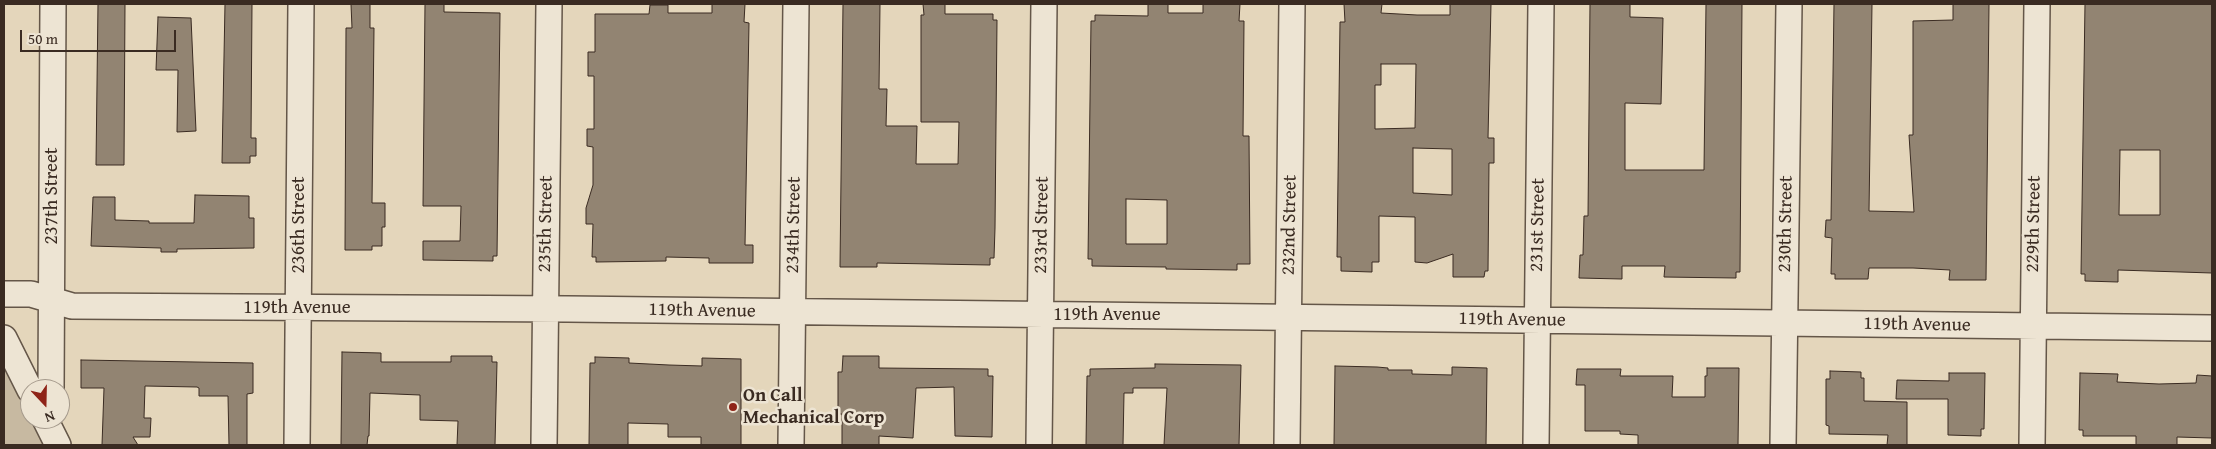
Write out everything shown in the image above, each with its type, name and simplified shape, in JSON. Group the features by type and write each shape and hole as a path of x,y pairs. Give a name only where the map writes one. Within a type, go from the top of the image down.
{"street":[{"name":"237th Street","path":"51,379 53,4"},
{"name":"236th Street","path":"297,445 301,4"},
{"name":"235th Street","path":"544,445 549,4"},
{"name":"234th Street","path":"791,445 796,4"},
{"name":"233rd Street","path":"1039,445 1044,4"},
{"name":"232nd Street","path":"1287,445 1292,4"},
{"name":"231st Street","path":"1536,445 1541,4"},
{"name":"230th Street","path":"1783,445 1789,4"},
{"name":"229th Street","path":"2032,445 2037,4"},
{"name":"119th Avenue","path":"4,294 31,294 72,306 545,309 2212,328"},
{"path":"4,338 24,379"}],"shaded area":[{"path":"4,368 20,400 20,429 35,429 43,445 4,445"}],"building":[{"path":"98,4 125,4 124,165 96,165"},
{"path":"225,4 252,4 251,138 256,138 256,156 250,156 250,163 222,163"},
{"path":"351,4 370,4 370,28 374,28 372,203 385,203 385,227 382,227 382,246 372,246 372,250 345,250 346,28 352,28"},
{"path":"425,4 444,4 444,12 500,13 497,256 493,256 493,261 423,260 423,241 460,241 461,206 423,206"},
{"path":"712,4 745,4 744,22 749,23 745,245 753,245 753,263 709,263 709,258 666,257 666,261 596,262 596,257 592,257 593,224 586,224 586,208 593,185 593,147 587,146 587,129 594,129 594,76 588,76 588,52 595,52 595,14 649,14 650,5 668,5 668,13 712,13"},
{"path":"843,4 880,4 879,89 887,89 886,126 917,126 916,164 958,164 959,122 921,122 921,15 924,15 923,4 945,4 945,14 993,14 993,20 997,20 995,228 994,258 990,258 990,265 877,263 877,267 840,267"},
{"path":"1148,4 1168,4 1168,13 1203,13 1203,4 1240,4 1239,21 1244,21 1243,136 1249,136 1250,264 1237,264 1237,270 1092,266 1092,259 1088,259 1091,21 1095,21 1095,15 1148,16","holes":["1126,199 1167,200 1167,244 1126,244"]},
{"path":"1344,4 1382,4 1381,13 1450,15 1450,4 1491,4 1488,138 1494,138 1494,163 1489,163 1488,271 1485,271 1484,277 1453,277 1453,254 1427,263 1415,262 1415,217 1379,216 1379,262 1372,262 1372,272 1341,271 1341,257 1337,257 1340,22 1345,22","holes":["1381,64 1416,64 1415,128 1375,129 1375,85 1381,85","1413,148 1452,149 1452,195 1413,193"]},
{"path":"1590,4 1630,4 1630,17 1663,18 1661,104 1625,103 1625,170 1704,170 1706,4 1742,4 1740,272 1736,272 1736,278 1664,277 1665,266 1622,266 1622,279 1579,278 1580,255 1583,255 1584,216 1588,216"},
{"path":"1834,4 1872,4 1869,211 1914,212 1909,135 1913,135 1913,21 1953,20 1953,4 1989,4 1986,280 1949,280 1950,270 1913,268 1869,268 1868,279 1835,279 1835,274 1831,274 1832,238 1825,237 1826,220 1831,220"},
{"path":"2085,4 2212,4 2212,273 2118,270 2118,282 2085,281 2085,274 2081,274","holes":["2120,150 2160,150 2160,215 2119,215"]},
{"path":"158,17 191,18 196,131 177,132 178,70 156,70"},
{"path":"195,195 249,196 249,218 254,218 254,248 177,249 177,252 161,252 161,248 91,246 93,197 115,197 115,220 149,221 149,223 194,223"},
{"path":"342,352 381,353 381,362 451,362 451,356 492,356 492,362 497,362 495,445 457,445 458,421 420,420 420,395 370,393 367,445 341,445"},
{"path":"843,356 879,356 879,368 988,369 988,376 993,376 992,437 955,436 954,387 916,388 913,438 879,436 879,445 842,445 842,414 838,414 838,372 842,372"},
{"path":"595,357 629,358 629,363 702,366 702,358 741,359 741,445 701,445 701,437 668,437 668,424 628,423 628,445 589,445 590,363 595,363"},
{"path":"81,360 253,363 253,393 247,394 247,445 229,445 228,396 199,396 199,388 197,387 145,386 144,418 151,418 150,437 133,437 138,445 102,445 104,388 81,388"},
{"path":"1155,364 1241,365 1239,445 1164,445 1167,388 1133,388 1133,393 1124,393 1123,445 1086,445 1087,376 1090,376 1090,369 1155,368"},
{"path":"1335,366 1377,367 1388,368 1388,370 1412,370 1412,374 1452,375 1452,367 1487,368 1486,445 1334,445"},
{"path":"1707,368 1739,368 1738,445 1638,445 1638,435 1620,434 1620,431 1585,431 1585,385 1576,385 1577,369 1621,369 1620,376 1673,376 1672,397 1705,397"},
{"path":"1830,371 1861,372 1861,378 1864,378 1864,401 1907,402 1907,445 1887,445 1888,435 1829,434 1829,426 1826,425 1826,379 1830,379"},
{"path":"1949,373 1985,373 1984,429 1981,429 1981,436 1948,435 1948,399 1896,399 1897,380 1949,381"},
{"path":"2080,373 2118,374 2117,382 2159,384 2196,383 2197,375 2212,376 2212,438 2177,437 2177,445 2136,445 2136,436 2083,436 2083,430 2079,430"}],"place":[{"name":"On Call Mechanical Corp","path":"733,407"}]}
